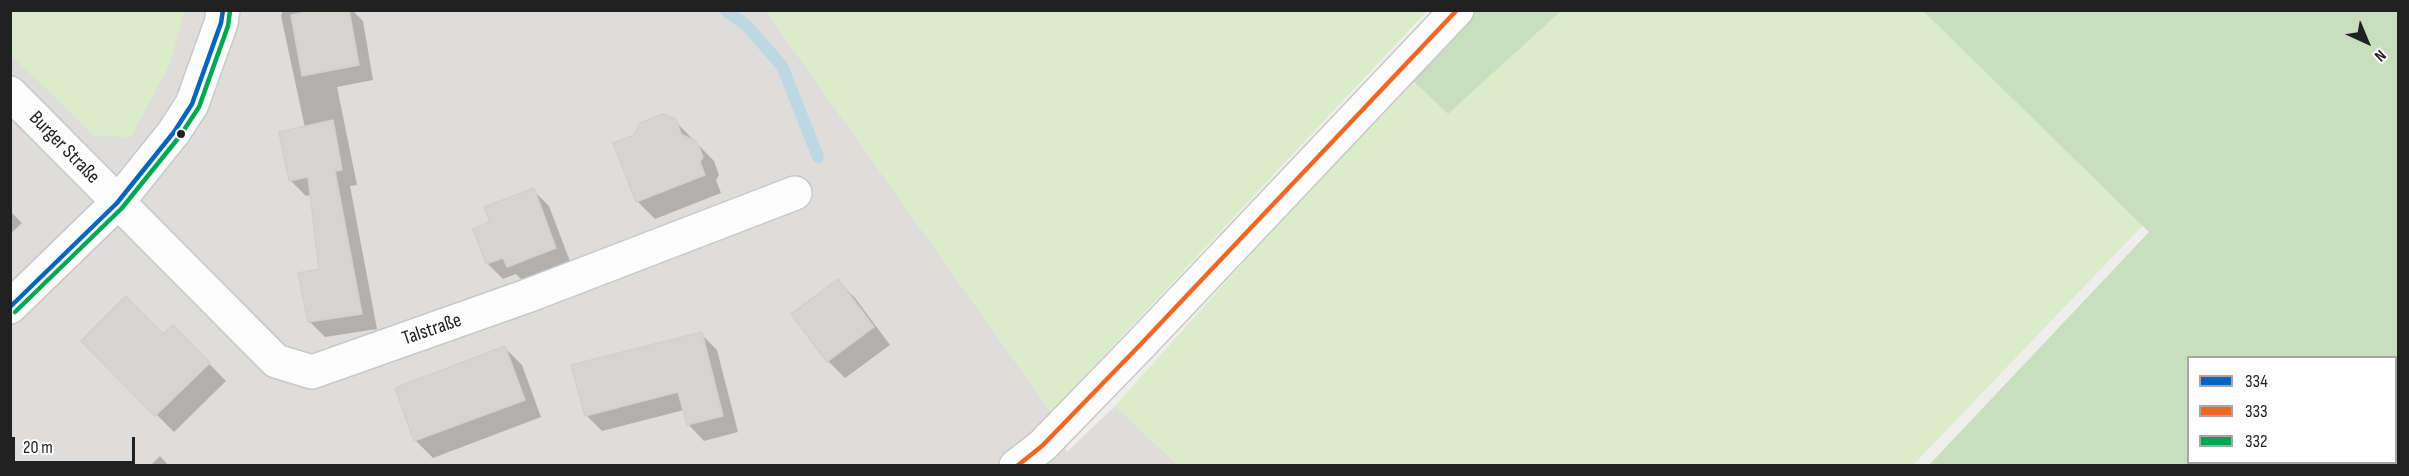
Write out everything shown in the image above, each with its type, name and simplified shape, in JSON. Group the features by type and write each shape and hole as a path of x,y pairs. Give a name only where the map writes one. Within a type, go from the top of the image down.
{"street":[{"path":"10,307 117,203 174,132 192,104 221,23 223,10"},
{"path":"1016,465 1042,446 1140,345 1457,10"},
{"name":"Burger Straße","path":"10,93 117,203"},
{"name":"Talstraße","path":"117,203 276,361 312,372 527,296 795,193"}],"shaded area":[{"path":"10,11 766,11 1051,412 1067,452 1115,406 1178,465 11,465"}],"green space":[{"path":"10,11 184,11 171,62 131,137 95,136 11,55"},
{"path":"766,11 1427,11 1051,412"},
{"path":"1473,11 1561,11 1448,114 1409,77"},
{"path":"1561,11 1923,11 2143,225 1913,465 1178,465 1115,406 1409,77 1448,114"},
{"path":"1923,11 2398,11 2398,465 1929,465 2149,232"}],"building":[{"path":"315,10 349,10 359,65 302,76 291,15"},
{"path":"663,114 676,119 681,134 697,142 703,157 700,162 705,175 636,202 613,143 634,135 640,123"},
{"path":"333,120 342,170 335,171 362,314 308,322 298,273 319,269 308,177 289,181 279,132"},
{"path":"534,188 556,248 507,267 503,258 486,264 473,229 490,222 484,207"},
{"path":"838,279 874,327 827,362 791,314"},
{"path":"126,296 163,334 173,325 210,363 155,416 81,341"},
{"path":"702,332 723,416 687,425 678,392 585,416 571,365"},
{"path":"505,346 525,400 414,441 395,388"}],"waterway":[{"path":"725,10 746,25 782,66 818,157"}],"transit line":[{"name":"334","path":"10,307 117,203 174,132 192,104 221,23 223,10"},
{"name":"333","path":"1017,466 1042,446 1140,345 1457,10"},
{"name":"332","path":"15,312 122,208 180,136 199,107 228,26 230,11"}]}
